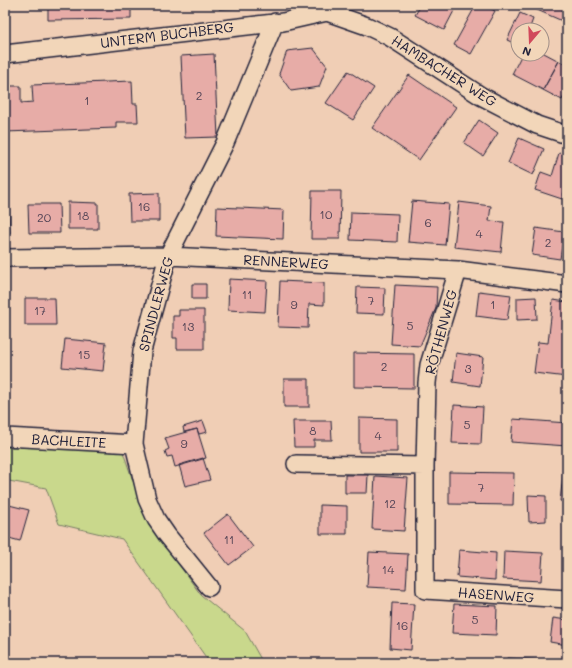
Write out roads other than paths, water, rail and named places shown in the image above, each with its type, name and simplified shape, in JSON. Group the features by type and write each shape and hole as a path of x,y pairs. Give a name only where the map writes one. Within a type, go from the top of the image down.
{"street":[{"name":"UNTERM BUCHBERG","path":"5,54 283,22 326,9"},
{"name":"HAMBACHER WEG","path":"326,9 390,37 481,96 537,125 567,135"},
{"name":"SPINDLERWEG","path":"209,587 156,519 147,499 134,444 142,351 168,256 225,143 275,22"},
{"name":"RENNERWEG","path":"5,258 168,256 458,270 567,284"},
{"name":"RÖTHENWEG","path":"425,590 425,466 429,364 458,270"},
{"name":"BACHLEITE","path":"5,437 134,444"},
{"path":"296,464 425,466"},
{"name":"HASENWEG","path":"425,590 567,599"}]}
